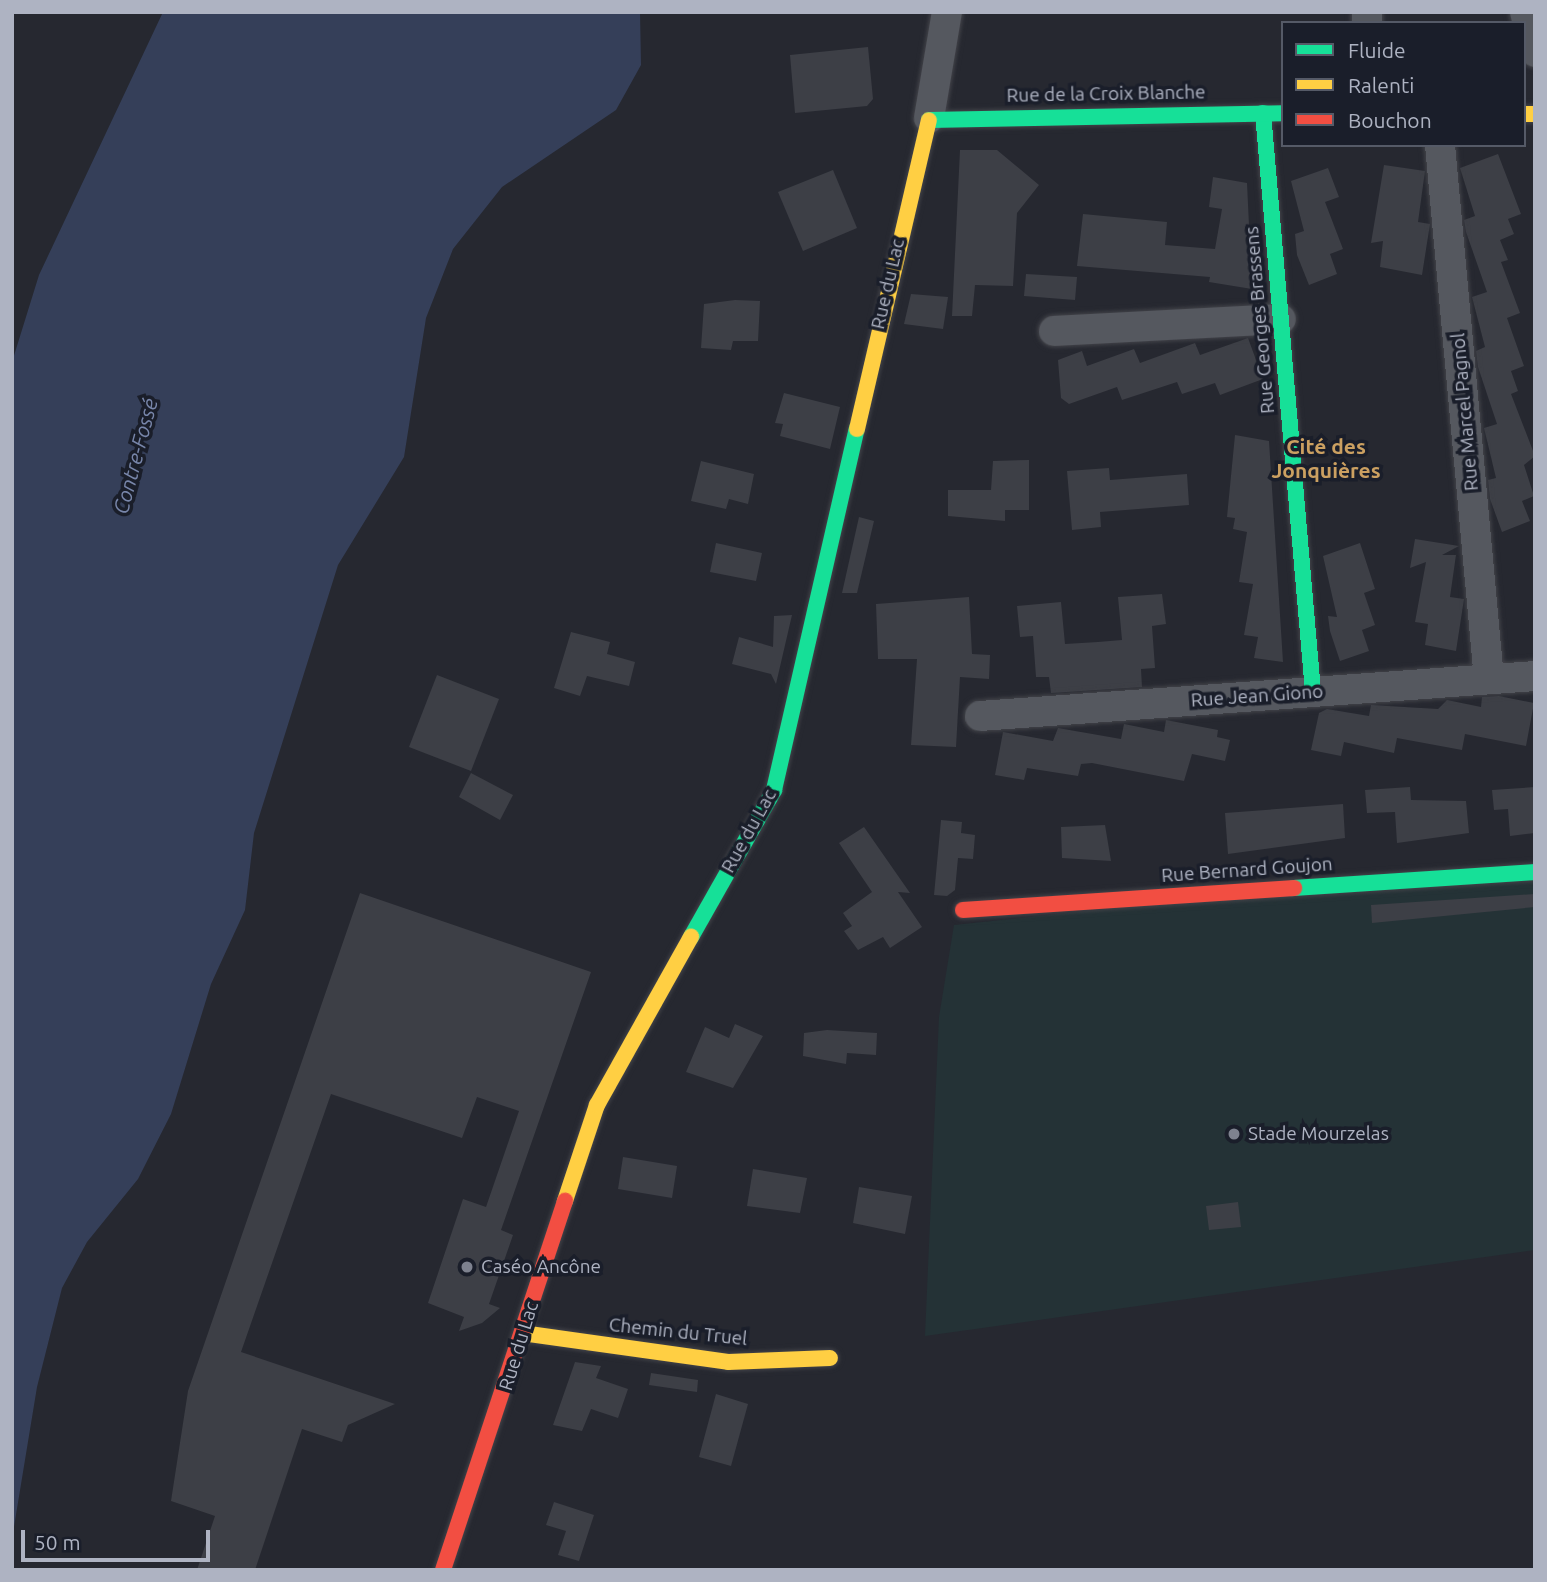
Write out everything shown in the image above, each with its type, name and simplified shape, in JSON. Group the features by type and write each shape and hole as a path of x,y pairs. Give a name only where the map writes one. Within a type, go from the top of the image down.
{"street":[{"name":"Rue du Lac","path":"443,1570 597,1105 774,790 929,118 947,12"},
{"path":"1525,12 1535,52"},
{"name":"Rue Georges Brassens","path":"1264,113 1313,692"},
{"name":"Rue de la Croix Blanche","path":"929,118 1281,113"},
{"name":"Rue Marcel Pagnol","path":"1440,147 1489,679"},
{"path":"1054,331 1281,318"},
{"name":"Rue Jean Giono","path":"980,716 1535,676"},
{"name":"Rue Bernard Goujon","path":"963,910 1535,872"},
{"name":"Chemin du Truel","path":"522,1332 728,1362 830,1358"}],"shaded area":[{"name":"Stade Mourzelas","path":"1535,864 1535,1250 925,1336 939,1017 954,925"}],"water":[{"name":"Contre-Fossé","path":"163,12 640,12 641,65 616,110 502,187 453,249 426,318 404,457 338,565 254,833 245,910 211,984 171,1114 138,1179 87,1242 62,1288 37,1387 12,1539 12,362 39,275"}],"building":[{"path":"868,47 873,99 867,106 795,113 790,55"},
{"path":"960,150 997,150 1039,185 1017,213 1013,286 975,285 972,316 952,316"},
{"path":"1498,154 1521,214 1508,219 1514,234 1500,240 1508,260 1501,262 1520,313 1507,318 1524,366 1511,371 1518,391 1511,394 1535,456 1524,465 1534,496 1522,501 1530,521 1502,532 1490,499 1488,480 1496,478 1484,428 1497,424 1478,367 1476,351 1485,347 1472,297 1487,292 1466,232 1464,220 1475,216 1460,168"},
{"path":"1384,165 1425,171 1418,222 1430,224 1422,275 1380,267 1383,241 1371,243"},
{"path":"1328,168 1339,197 1325,202 1343,249 1330,254 1337,274 1309,285 1297,255 1295,234 1304,231 1291,181"},
{"path":"833,170 857,228 803,251 778,192"},
{"path":"1213,177 1247,183 1252,289 1209,282 1210,277 1077,266 1083,214 1167,222 1165,245 1215,249 1222,209 1209,207"},
{"path":"1026,274 1077,277 1075,300 1024,296"},
{"path":"911,294 948,297 943,329 904,324"},
{"path":"735,300 760,301 758,341 733,341 731,350 701,348 704,304"},
{"path":"1248,338 1263,379 1220,395 1215,383 1182,394 1177,382 1122,400 1117,387 1069,404 1061,398 1058,360 1082,351 1087,366 1134,349 1140,363 1195,343 1200,355"},
{"path":"784,393 840,407 830,449 780,436 783,424 775,423"},
{"path":"1235,435 1269,441 1283,662 1254,658 1258,637 1244,635 1253,584 1239,582 1247,532 1233,529 1235,518 1227,517"},
{"path":"1029,460 1029,510 1005,510 1005,521 948,516 948,490 991,490 993,461"},
{"path":"701,461 754,474 748,504 729,499 726,509 691,501"},
{"path":"1109,468 1110,480 1187,474 1189,505 1100,512 1101,527 1072,530 1067,471"},
{"path":"859,517 874,521 857,593 842,593"},
{"path":"1415,539 1459,546 1442,555 1456,555 1450,597 1464,599 1456,651 1425,645 1428,624 1415,622 1426,562 1410,568"},
{"path":"716,543 762,553 756,581 710,572"},
{"path":"1360,543 1375,589 1364,593 1375,625 1362,630 1369,651 1340,661 1330,631 1328,616 1337,617 1323,556"},
{"path":"1162,594 1166,624 1152,626 1155,668 1141,669 1142,687 1051,693 1049,677 1036,677 1033,636 1020,637 1017,606 1061,602 1065,644 1098,642 1122,640 1118,597"},
{"path":"969,597 972,654 990,655 989,679 960,677 956,747 911,745 917,659 878,659 876,604"},
{"path":"792,615 776,684 771,674 732,664 739,637 773,647 774,616"},
{"path":"571,632 610,642 607,654 635,662 629,686 587,676 580,696 554,688"},
{"path":"437,675 499,699 471,771 409,747"},
{"path":"1499,696 1534,703 1526,746 1465,734 1462,750 1397,738 1394,753 1344,742 1341,756 1311,750 1319,713 1327,709 1369,716 1371,705 1438,709 1447,700 1481,707 1482,697"},
{"path":"1166,720 1218,730 1217,737 1230,740 1225,761 1192,754 1184,781 1092,763 1081,764 1078,776 1027,768 1024,780 995,775 1003,732 1053,741 1058,728 1121,739 1124,724 1164,732"},
{"path":"471,773 513,795 500,820 459,797"},
{"path":"1410,787 1411,800 1466,801 1469,833 1397,843 1395,812 1367,813 1365,790"},
{"path":"1535,787 1535,833 1510,836 1508,809 1494,810 1492,790"},
{"path":"1343,804 1345,838 1228,854 1225,813"},
{"path":"941,820 962,822 961,833 975,835 973,859 958,858 955,890 947,896 934,895"},
{"path":"1105,825 1111,861 1062,858 1061,827"},
{"path":"864,827 910,893 898,892 922,927 890,948 883,937 858,950 844,931 852,926 843,913 872,892 839,843"},
{"path":"360,893 591,972 501,1230 513,1235 489,1304 500,1308 482,1323 459,1331 464,1317 428,1303 463,1199 486,1207 519,1111 477,1097 462,1138 331,1094 241,1352 395,1404 348,1425 342,1442 302,1429 255,1570 197,1570 215,1516 171,1501 188,1391"},
{"path":"1535,894 1535,907 1372,923 1371,905"},
{"path":"735,1024 763,1036 733,1088 686,1072 705,1027 729,1038"},
{"path":"827,1030 877,1033 876,1055 847,1053 846,1064 803,1056 804,1033"},
{"path":"623,1157 677,1166 672,1198 618,1189"},
{"path":"753,1169 807,1178 800,1213 747,1206"},
{"path":"859,1187 912,1196 905,1234 853,1223"},
{"path":"1238,1202 1241,1227 1209,1230 1206,1206"},
{"path":"575,1362 601,1366 596,1378 628,1389 618,1418 591,1409 582,1431 553,1425"},
{"path":"651,1373 698,1380 697,1392 649,1385"},
{"path":"716,1394 748,1404 731,1466 699,1457"},
{"path":"554,1502 594,1515 579,1561 558,1555 566,1531 546,1525"}],"traffic: fast":[{"path":"1263,113 1313,692"},
{"path":"929,120 1281,113"},
{"path":"691,937 774,790 857,429"},
{"path":"1294,888 1535,872"}],"traffic: slow":[{"path":"1526,114 1535,114"},
{"path":"857,429 929,120"},
{"path":"565,1201 597,1105 691,937"},
{"path":"522,1333 728,1362 830,1358"}],"traffic: jam":[{"path":"963,910 1294,888"},
{"path":"443,1570 565,1201"}],"place":[{"name":"Stade Mourzelas","path":"1234,1134"},
{"name":"Caséo Ancône","path":"467,1267"}],"district":[{"name":"Cité des Jonquières","path":"1326,458"}]}
